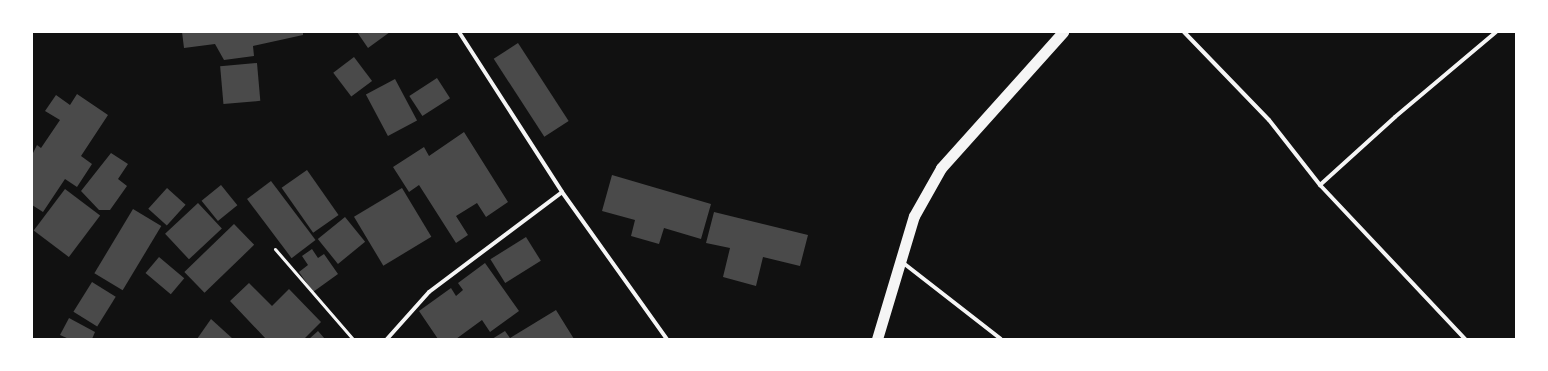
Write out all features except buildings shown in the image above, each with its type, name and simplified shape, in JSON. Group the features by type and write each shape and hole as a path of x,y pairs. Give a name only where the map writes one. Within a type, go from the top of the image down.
{"highway":[{"path":"877,339 914,216 941,168 1063,32"}],"street":[{"path":"459,32 562,192 667,339"},
{"path":"1184,32 1269,120 1320,185 1465,339"},
{"path":"1320,185 1395,117 1496,32"},
{"path":"387,339 429,292 562,192"},
{"path":"900,261 1001,339"}],"lane":[{"path":"275,249 353,339"}]}
